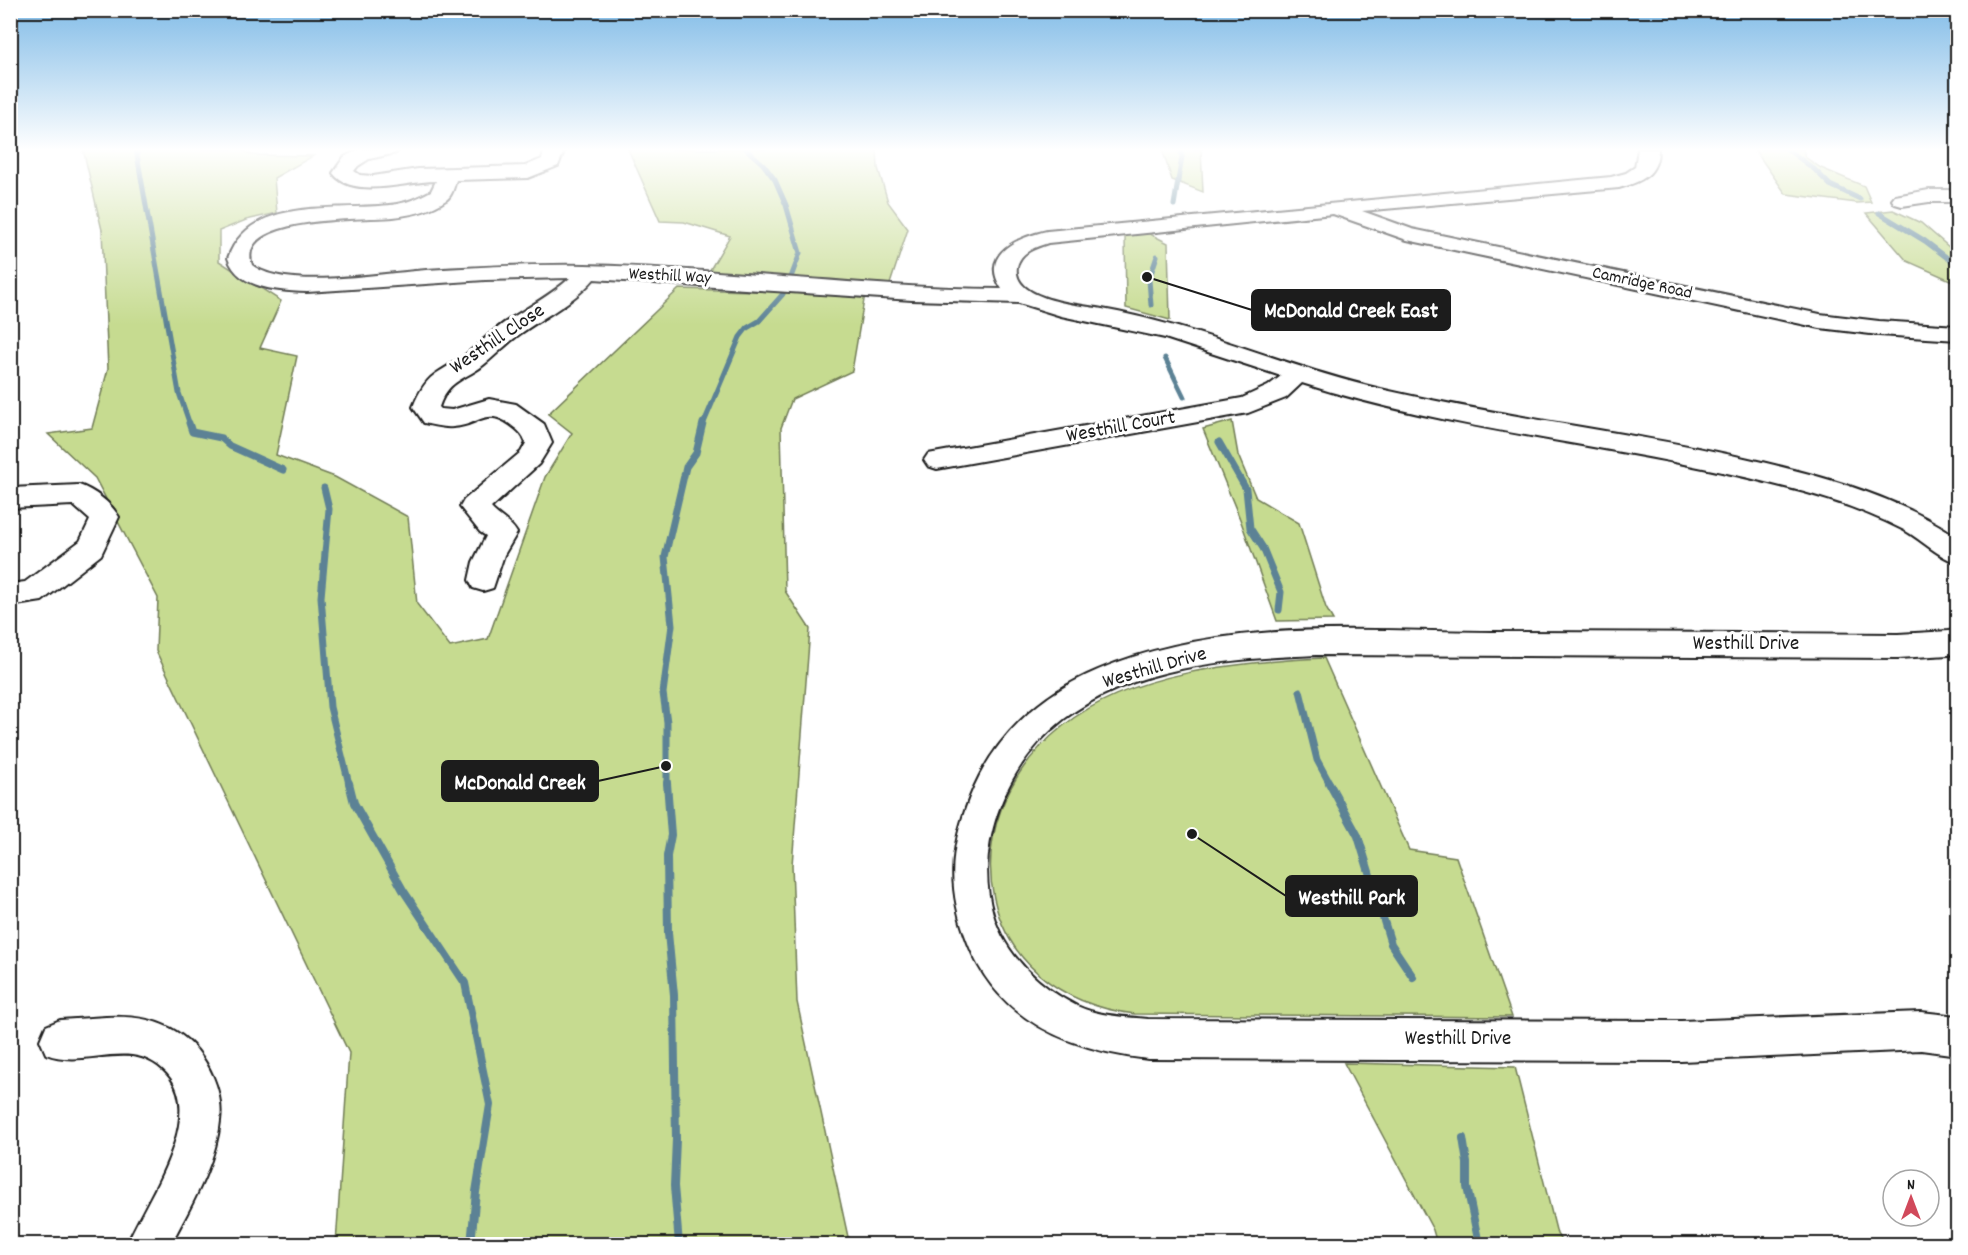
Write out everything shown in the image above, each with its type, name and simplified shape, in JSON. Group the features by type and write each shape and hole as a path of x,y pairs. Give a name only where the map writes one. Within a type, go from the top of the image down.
{"street":[{"name":"Westhill Way","path":"410,208 277,222 255,233 240,251 242,266 263,281 296,287 428,275 588,272 936,295 1021,296"},
{"name":"Camridge Road","path":"1331,208 1407,234 1820,321 1879,328 1958,333"},
{"path":"1336,208 1062,235 1030,241 1017,248 1008,259 1005,273 1007,281 1021,296 1045,305 1173,333 1297,375 1391,400 1711,461 1800,482 1865,501 1909,519 1958,553"},
{"name":"Westhill Close","path":"483,580 483,567 503,533 490,525 474,507 530,458 539,443 535,430 507,410 489,407 453,419 433,417 426,407 428,397 442,376 470,363 511,329 571,291 588,272"},
{"name":"Westhill Court","path":"937,460 1248,405 1277,392 1297,375"},
{"path":"10,498 79,495 105,517 91,548 32,593 10,595"},
{"name":"Westhill Drive","path":"1958,640 1949,643 1898,646 1316,643 1269,645 1200,654 1132,671 1100,683 1061,705 1035,726 1006,759 989,789 975,826 969,861 969,877 973,911 979,929 987,947 1009,979 1028,997 1060,1018 1110,1035 1148,1039 1669,1041 1922,1031 1958,1036"},
{"path":"60,1040 132,1036 150,1039 179,1054 189,1067 196,1082 199,1119 196,1140 149,1245"}],"green space":[{"path":"97,208 277,208 277,213 246,220 219,231 219,261 281,301 260,348 297,356 276,455 335,477 408,517 417,604 450,647 488,639 545,477 572,433 548,414 679,289 865,294 852,371 792,399 781,428 785,591 810,629 792,865 797,1002 848,1237 860,1244 336,1244 349,1053 156,651 158,598 95,478 48,434 92,428 108,369 102,230"},
{"path":"654,208 892,208 908,229 890,284 708,273 730,236 684,222 660,221"},
{"path":"1893,210 1921,223 1957,254 1957,283 1907,261 1866,213"},
{"path":"1148,233 1168,243 1170,320 1126,308 1125,235"},
{"path":"1232,421 1238,455 1256,498 1299,523 1326,608 1333,620 1277,621 1240,519 1203,429"},
{"path":"1324,658 1409,850 1456,857 1512,1017 1135,1014 1081,1000 1039,974 1010,940 994,898 991,854 1001,808 1025,765 1063,726 1090,707 1153,681 1222,667"},
{"path":"1344,1063 1515,1067 1557,1234 1563,1244 1437,1244 1433,1230"}],"waterway":[{"path":"146,208 179,393 190,425"},
{"path":"787,208 800,253 790,280"},
{"path":"1879,213 1925,241 1958,266"},
{"path":"1151,305 1149,280 1157,256"},
{"path":"703,425 740,337 747,328 759,321 783,294"},
{"path":"1165,358 1184,397"},
{"path":"189,423 192,432 221,438 230,446 283,470"},
{"path":"667,783 667,722 663,693 672,625 665,557 686,467 696,453 703,423"},
{"path":"1219,442 1246,489 1250,528 1263,548 1281,592 1279,610"},
{"path":"324,488 329,509 321,597 330,707 349,784"},
{"path":"1300,691 1317,760 1330,784"},
{"path":"349,783 354,803 403,890 465,983 490,1105 476,1192 471,1244"},
{"path":"667,783 671,835 667,856 668,933 674,995 676,1139 674,1186 679,1244"},
{"path":"1329,783 1358,836 1391,944 1413,977"},
{"path":"1463,1138 1467,1163 1467,1187 1479,1244"}],"place":[{"name":"McDonald Creek East","path":"1147,277"},
{"name":"McDonald Creek","path":"666,766"},
{"name":"Westhill Park","path":"1192,834"}]}
